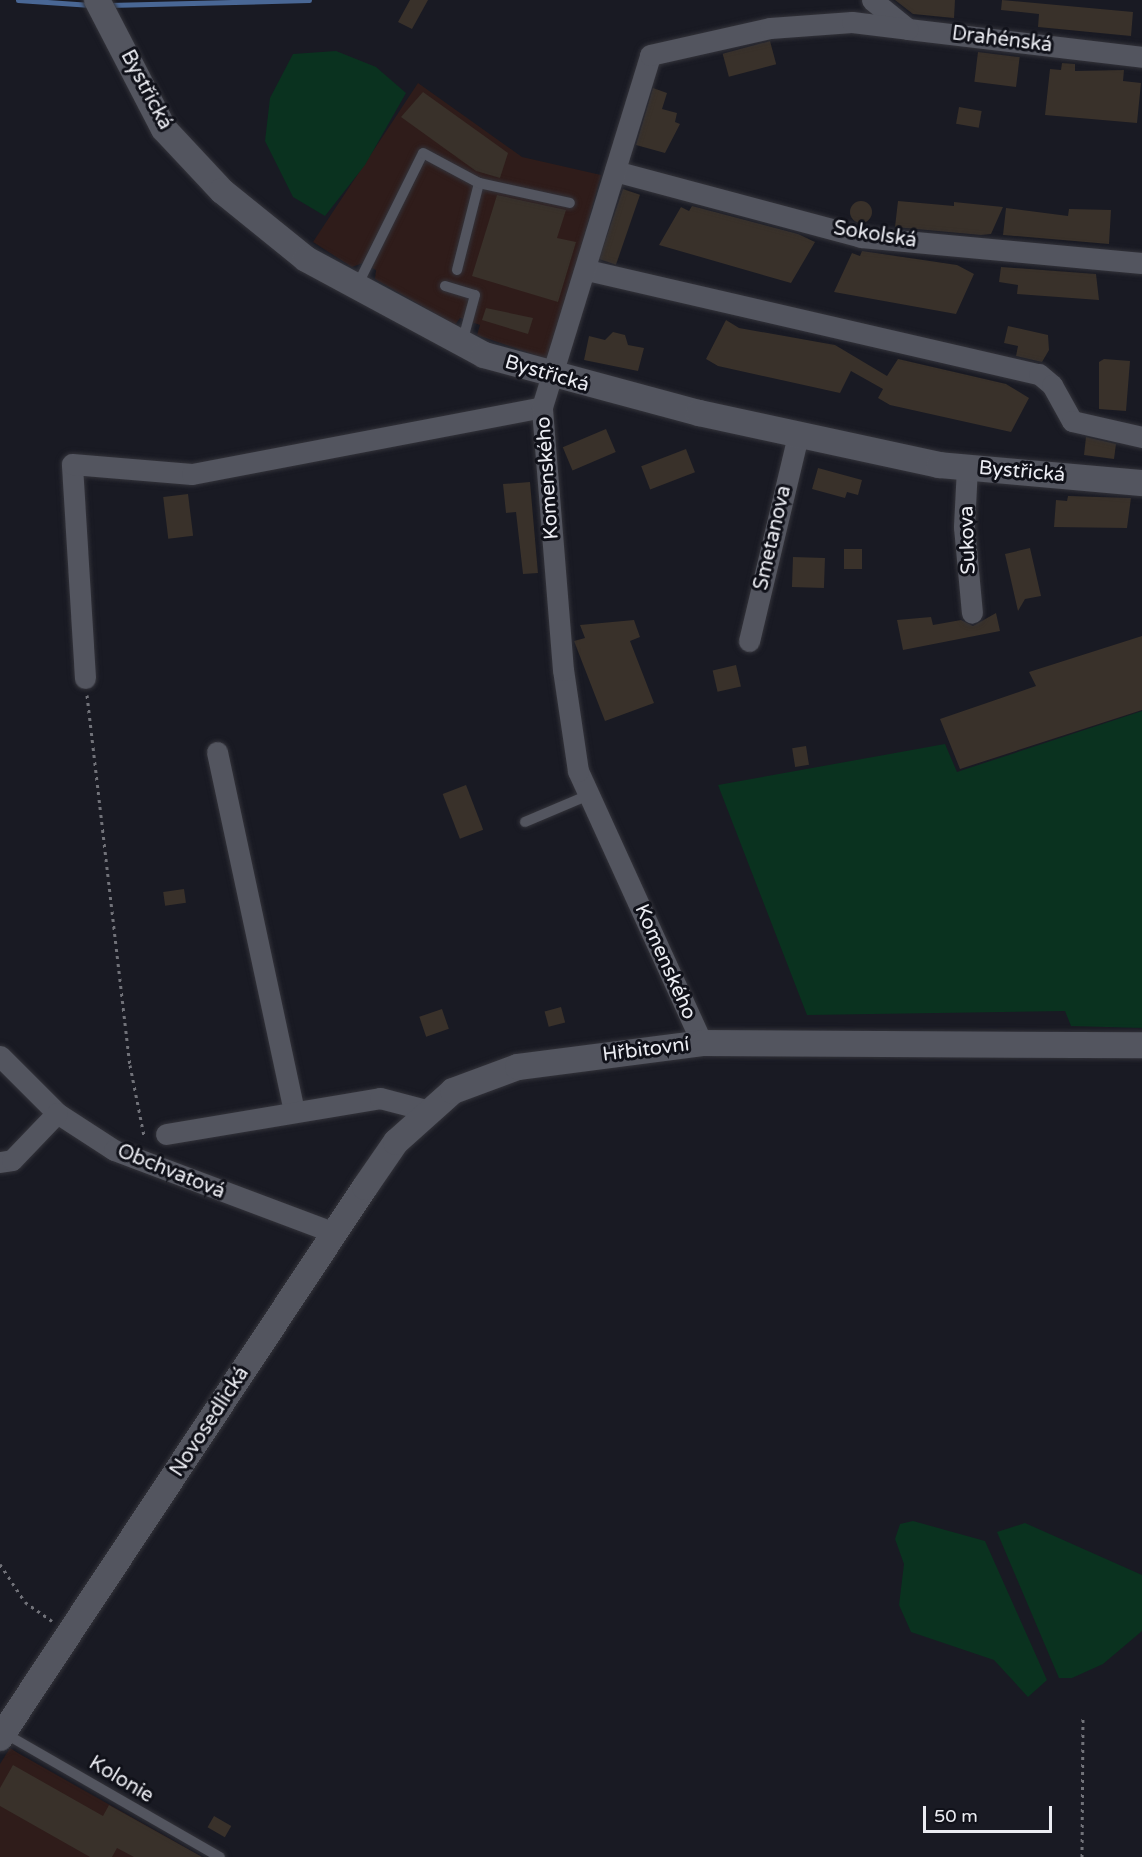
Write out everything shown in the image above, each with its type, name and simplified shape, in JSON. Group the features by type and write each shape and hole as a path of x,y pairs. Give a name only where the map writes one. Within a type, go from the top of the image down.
{"street":[{"path":"872,0 908,29"},
{"name":"Bystřická","path":"101,6 164,129 222,191 306,259 462,343 552,378 798,435 967,467 1142,483"},
{"name":"Komenského","path":"702,1043 578,771 563,670 542,407 587,270 650,55 770,28 852,22 908,29"},
{"name":"Drahénská","path":"908,29 1142,57"},
{"name":"Sokolská","path":"615,171 861,237 1142,263"},
{"path":"587,270 1039,374 1052,385 1072,421 1142,437"},
{"path":"85,678 72,464 192,474 542,407"},
{"name":"Smetanova","path":"748,641 798,435"},
{"name":"Sukova","path":"967,467 964,527 972,613"},
{"path":"217,752 294,1112"},
{"name":"Hřbitovní","path":"426,1110 453,1091 518,1066 702,1043 1142,1045"},
{"name":"Obchvatová","path":"0,1056 57,1113 157,1171 335,1233"},
{"path":"166,1134 380,1098 426,1110"},
{"name":"Novosedlická","path":"2,1736 396,1142 426,1110"},
{"path":"0,1162 12,1160 57,1113"}],"lane":[{"path":"357,286 423,153 479,183 570,203"},
{"path":"457,270 479,183"},
{"path":"445,286 475,295 462,343"},
{"path":"525,822 589,795"},
{"name":"Kolonie","path":"2,1736 220,1857"}],"path":[{"path":"85,678 130,1065 144,1136"},
{"path":"0,1564 25,1602 70,1633"},
{"path":"1082,1857 1083,1718"}],"shaded area":[{"path":"418,83 522,157 601,175 550,360 477,335 480,325 460,318 455,325 375,279 376,270 363,263 352,267 313,242"},
{"path":"10,1748 202,1857 0,1857 0,1764"}],"green space":[{"path":"336,51 376,67 406,93 365,165 325,216 293,197 265,141 270,98 293,54"},
{"path":"1142,711 1142,1028 1071,1026 1065,1011 807,1015 718,785 945,744 957,772"},
{"path":"913,1521 985,1541 1047,1680 1028,1697 994,1660 911,1632 899,1605 904,1564 895,1539 900,1524"},
{"path":"1025,1523 1142,1575 1142,1631 1103,1664 1072,1678 1059,1678 997,1532"}],"building":[{"path":"410,0 428,0 412,29 398,22"},
{"path":"895,0 955,0 954,18 913,14"},
{"path":"1002,0 1133,12 1131,36 1038,27 1039,14 1001,10"},
{"path":"770,41 776,64 729,77 723,54"},
{"path":"978,52 1020,57 1016,87 974,82"},
{"path":"1062,63 1075,64 1075,71 1124,70 1123,81 1141,83 1137,123 1045,115 1050,69 1061,70"},
{"path":"653,88 667,93 662,109 677,113 675,122 680,124 665,153 636,145"},
{"path":"423,92 508,153 500,178 476,171 401,117"},
{"path":"959,107 982,111 979,128 956,124"},
{"path":"623,189 640,195 616,265 599,259"},
{"path":"497,195 566,210 557,238 576,242 558,302 472,276"},
{"path":"861,201 869,204 872,212 869,220 861,223 853,220 850,212 853,204"},
{"path":"898,201 954,206 954,202 1003,207 991,234 981,235 895,227"},
{"path":"692,206 798,234 815,242 791,283 659,245 681,207 689,211"},
{"path":"1006,208 1068,216 1069,209 1111,210 1109,244 1003,235"},
{"path":"862,251 957,265 974,274 956,314 834,292 852,253 860,256"},
{"path":"1001,267 1096,274 1099,300 1017,294 1018,285 999,282"},
{"path":"486,308 533,318 528,334 482,320"},
{"path":"726,320 739,328 835,345 887,376 898,359 1006,384 1029,398 1011,432 890,405 878,398 883,389 851,371 840,393 718,366 706,359"},
{"path":"1008,326 1048,335 1049,350 1042,362 1016,356 1018,346 1004,343"},
{"path":"613,332 625,335 628,345 644,348 638,371 584,360 589,336 605,340"},
{"path":"1104,359 1130,361 1126,411 1099,409 1099,362"},
{"path":"606,429 616,452 573,470 563,447"},
{"path":"1086,437 1116,444 1114,459 1084,455"},
{"path":"686,449 695,472 650,490 641,466"},
{"path":"818,468 862,480 858,495 847,492 845,498 812,489"},
{"path":"530,482 538,573 523,574 516,512 506,513 503,484"},
{"path":"188,494 193,536 168,539 163,497"},
{"path":"1068,496 1131,498 1127,528 1054,527 1056,500 1067,501"},
{"path":"1030,548 1041,596 1025,599 1018,611 1005,554"},
{"path":"844,549 862,549 862,569 844,569"},
{"path":"793,557 825,558 824,588 792,587"},
{"path":"996,613 1000,631 903,650 897,620 931,617 933,625 961,620 973,626"},
{"path":"634,620 640,637 630,641 654,703 605,721 574,641 585,638 580,625"},
{"path":"1142,636 1142,710 960,769 940,719 1036,686 1029,672"},
{"path":"736,665 741,686 718,692 713,670"},
{"path":"806,746 809,765 795,767 792,748"},
{"path":"466,785 483,830 460,839 443,794"},
{"path":"184,889 186,903 165,906 163,892"},
{"path":"561,1007 565,1022 549,1027 545,1011"},
{"path":"442,1009 449,1029 426,1037 419,1017"},
{"path":"13,1765 103,1816 109,1805 202,1857 134,1857 117,1848 112,1857 90,1857 0,1806 0,1788"},
{"path":"214,1816 231,1826 225,1837 208,1827"}],"waterway":[{"path":"18,0 91,5"},
{"path":"109,5 309,0"}]}
